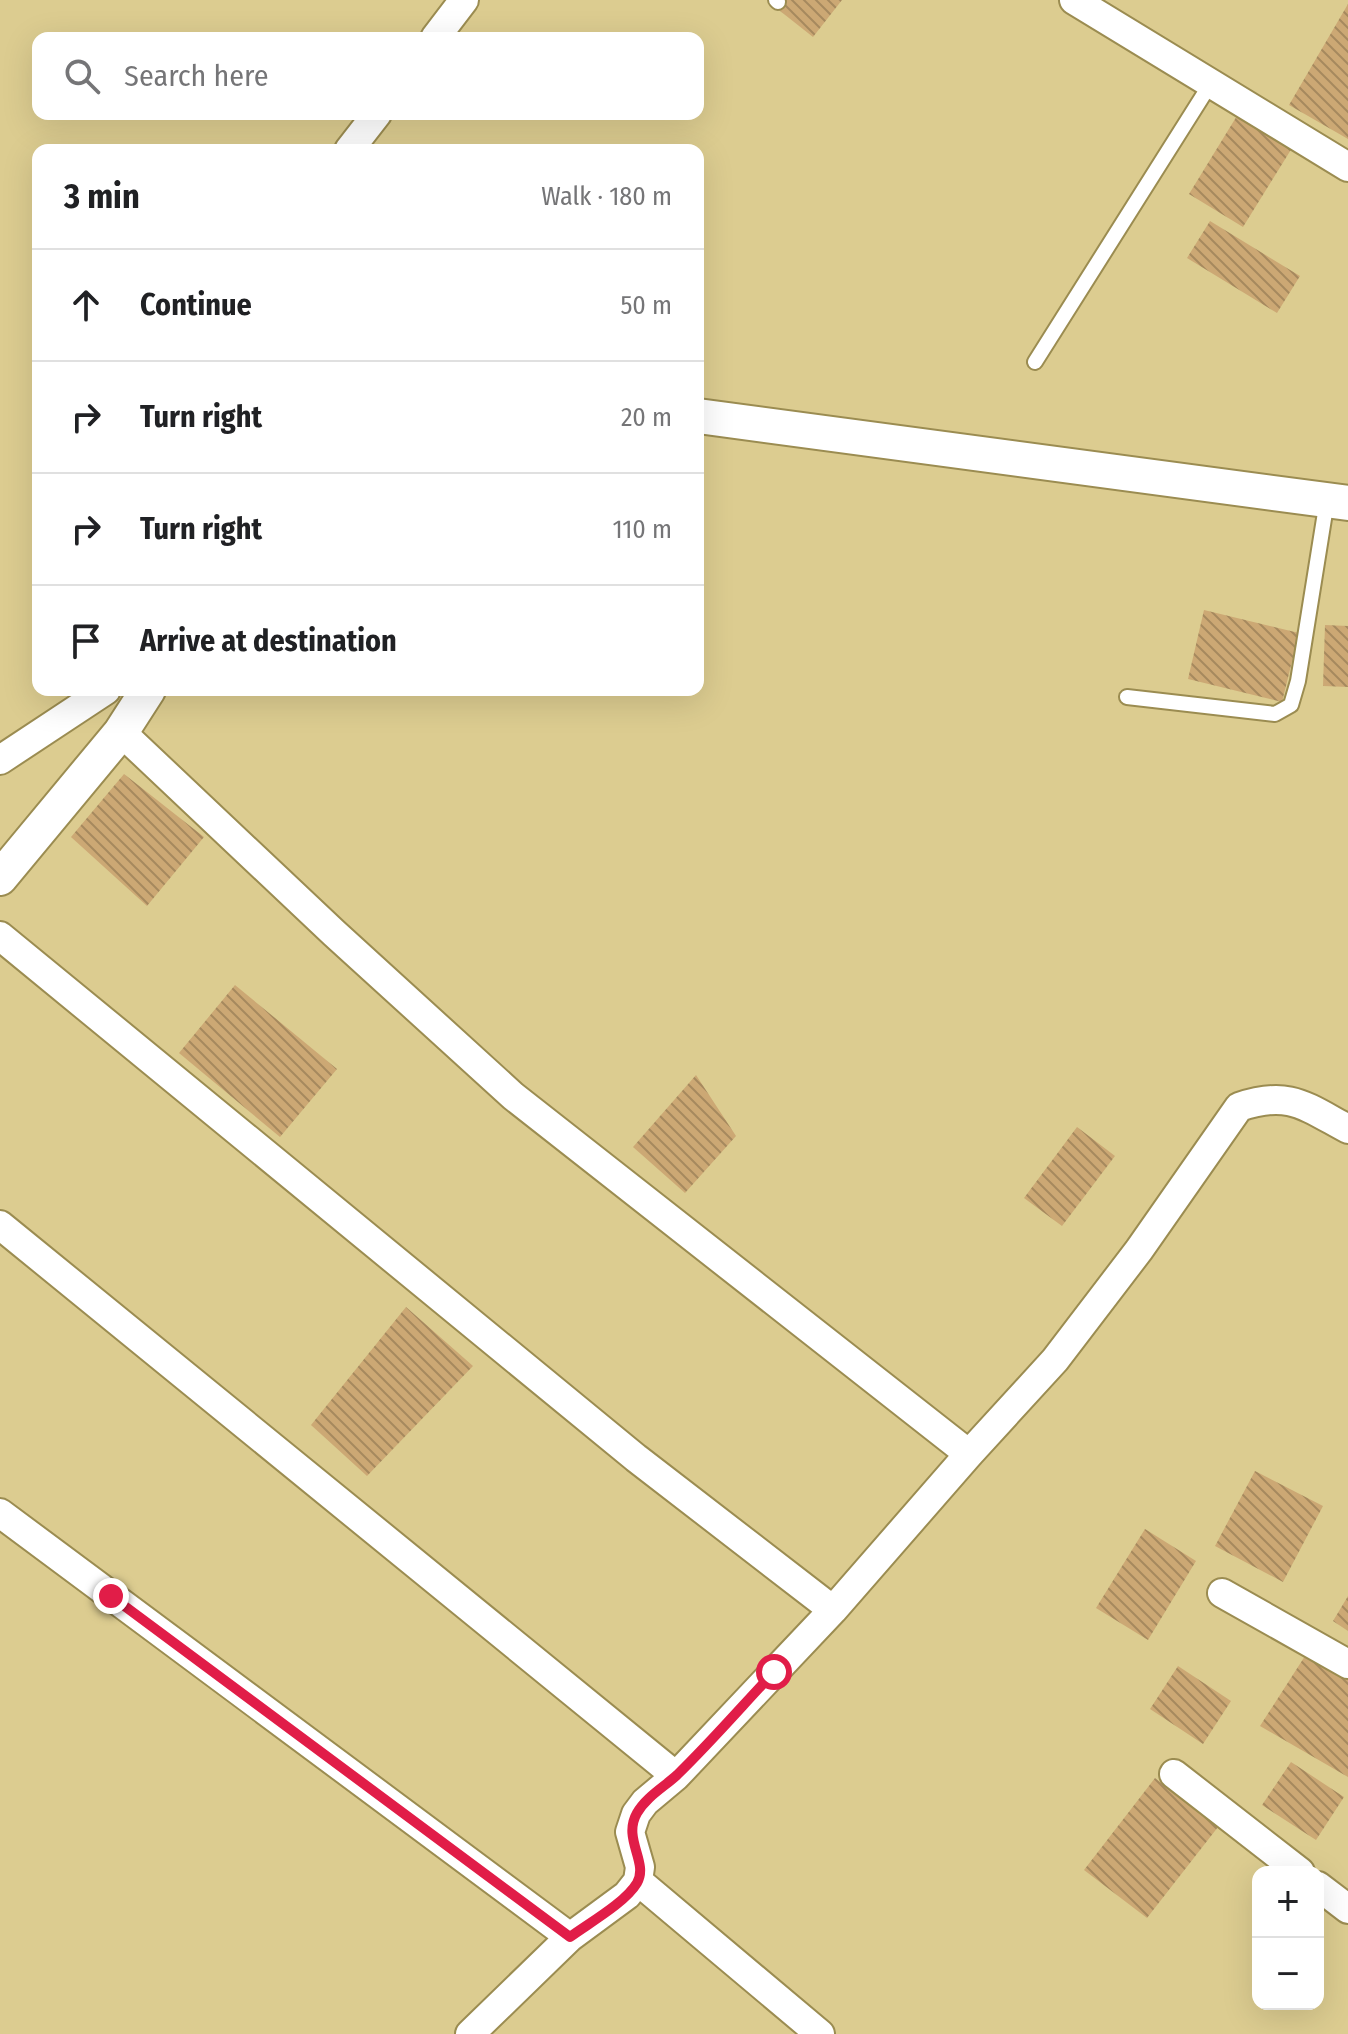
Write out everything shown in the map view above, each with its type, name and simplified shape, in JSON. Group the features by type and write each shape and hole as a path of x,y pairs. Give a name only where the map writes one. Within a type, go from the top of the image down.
{"street":[{"path":"440,32 464,0"},
{"path":"1074,0 1348,167"},
{"path":"354,144 372,120"},
{"path":"704,417 1338,501"},
{"path":"0,760 97,696"},
{"path":"0,878 121,732 144,696"},
{"path":"121,732 513,1096 969,1454"},
{"path":"0,936 636,1458 833,1610"},
{"path":"470,2034 570,1937 627,1895 638,1881 640,1867 630,1832 636,1814 645,1802 676,1776 833,1610 1055,1360 1139,1250 1239,1107 1261,1099 1286,1099 1348,1129"},
{"path":"0,1225 676,1776"},
{"path":"0,1513 570,1937"},
{"path":"1222,1593 1348,1664"},
{"path":"1174,1774 1292,1866"},
{"path":"638,1881 820,2034"},
{"path":"1324,1891 1348,1909"}],"lane":[{"path":"1035,362 1211,83"},
{"path":"1127,697 1275,714 1291,705 1338,501"}],"building":[{"path":"772,0 842,0 813,37 770,3"},
{"path":"1348,4 1348,139 1289,105"},
{"path":"1243,106 1297,140 1243,227 1189,194"},
{"path":"1210,221 1300,276 1277,313 1187,258"},
{"path":"1204,610 1299,633 1282,702 1188,679"},
{"path":"1325,625 1348,626 1348,687 1323,686"},
{"path":"124,774 204,837 147,906 71,837"},
{"path":"235,985 337,1069 280,1137 179,1053"},
{"path":"696,1075 736,1136 685,1193 633,1147"},
{"path":"1077,1127 1115,1156 1062,1226 1024,1198"},
{"path":"406,1307 473,1366 367,1476 311,1425"},
{"path":"1255,1471 1323,1506 1283,1582 1215,1546"},
{"path":"1145,1529 1196,1561 1148,1640 1096,1608"},
{"path":"1348,1596 1348,1631 1333,1621"},
{"path":"1305,1656 1348,1678 1348,1777 1260,1726"},
{"path":"1178,1666 1231,1701 1203,1744 1150,1709"},
{"path":"1291,1762 1344,1797 1316,1840 1262,1805"},
{"path":"1155,1778 1218,1827 1147,1918 1084,1870"}],"route":[{"path":"111,1596 570,1937 627,1895 638,1881 640,1867 630,1832 636,1814 645,1802 676,1776 774,1672"}]}
